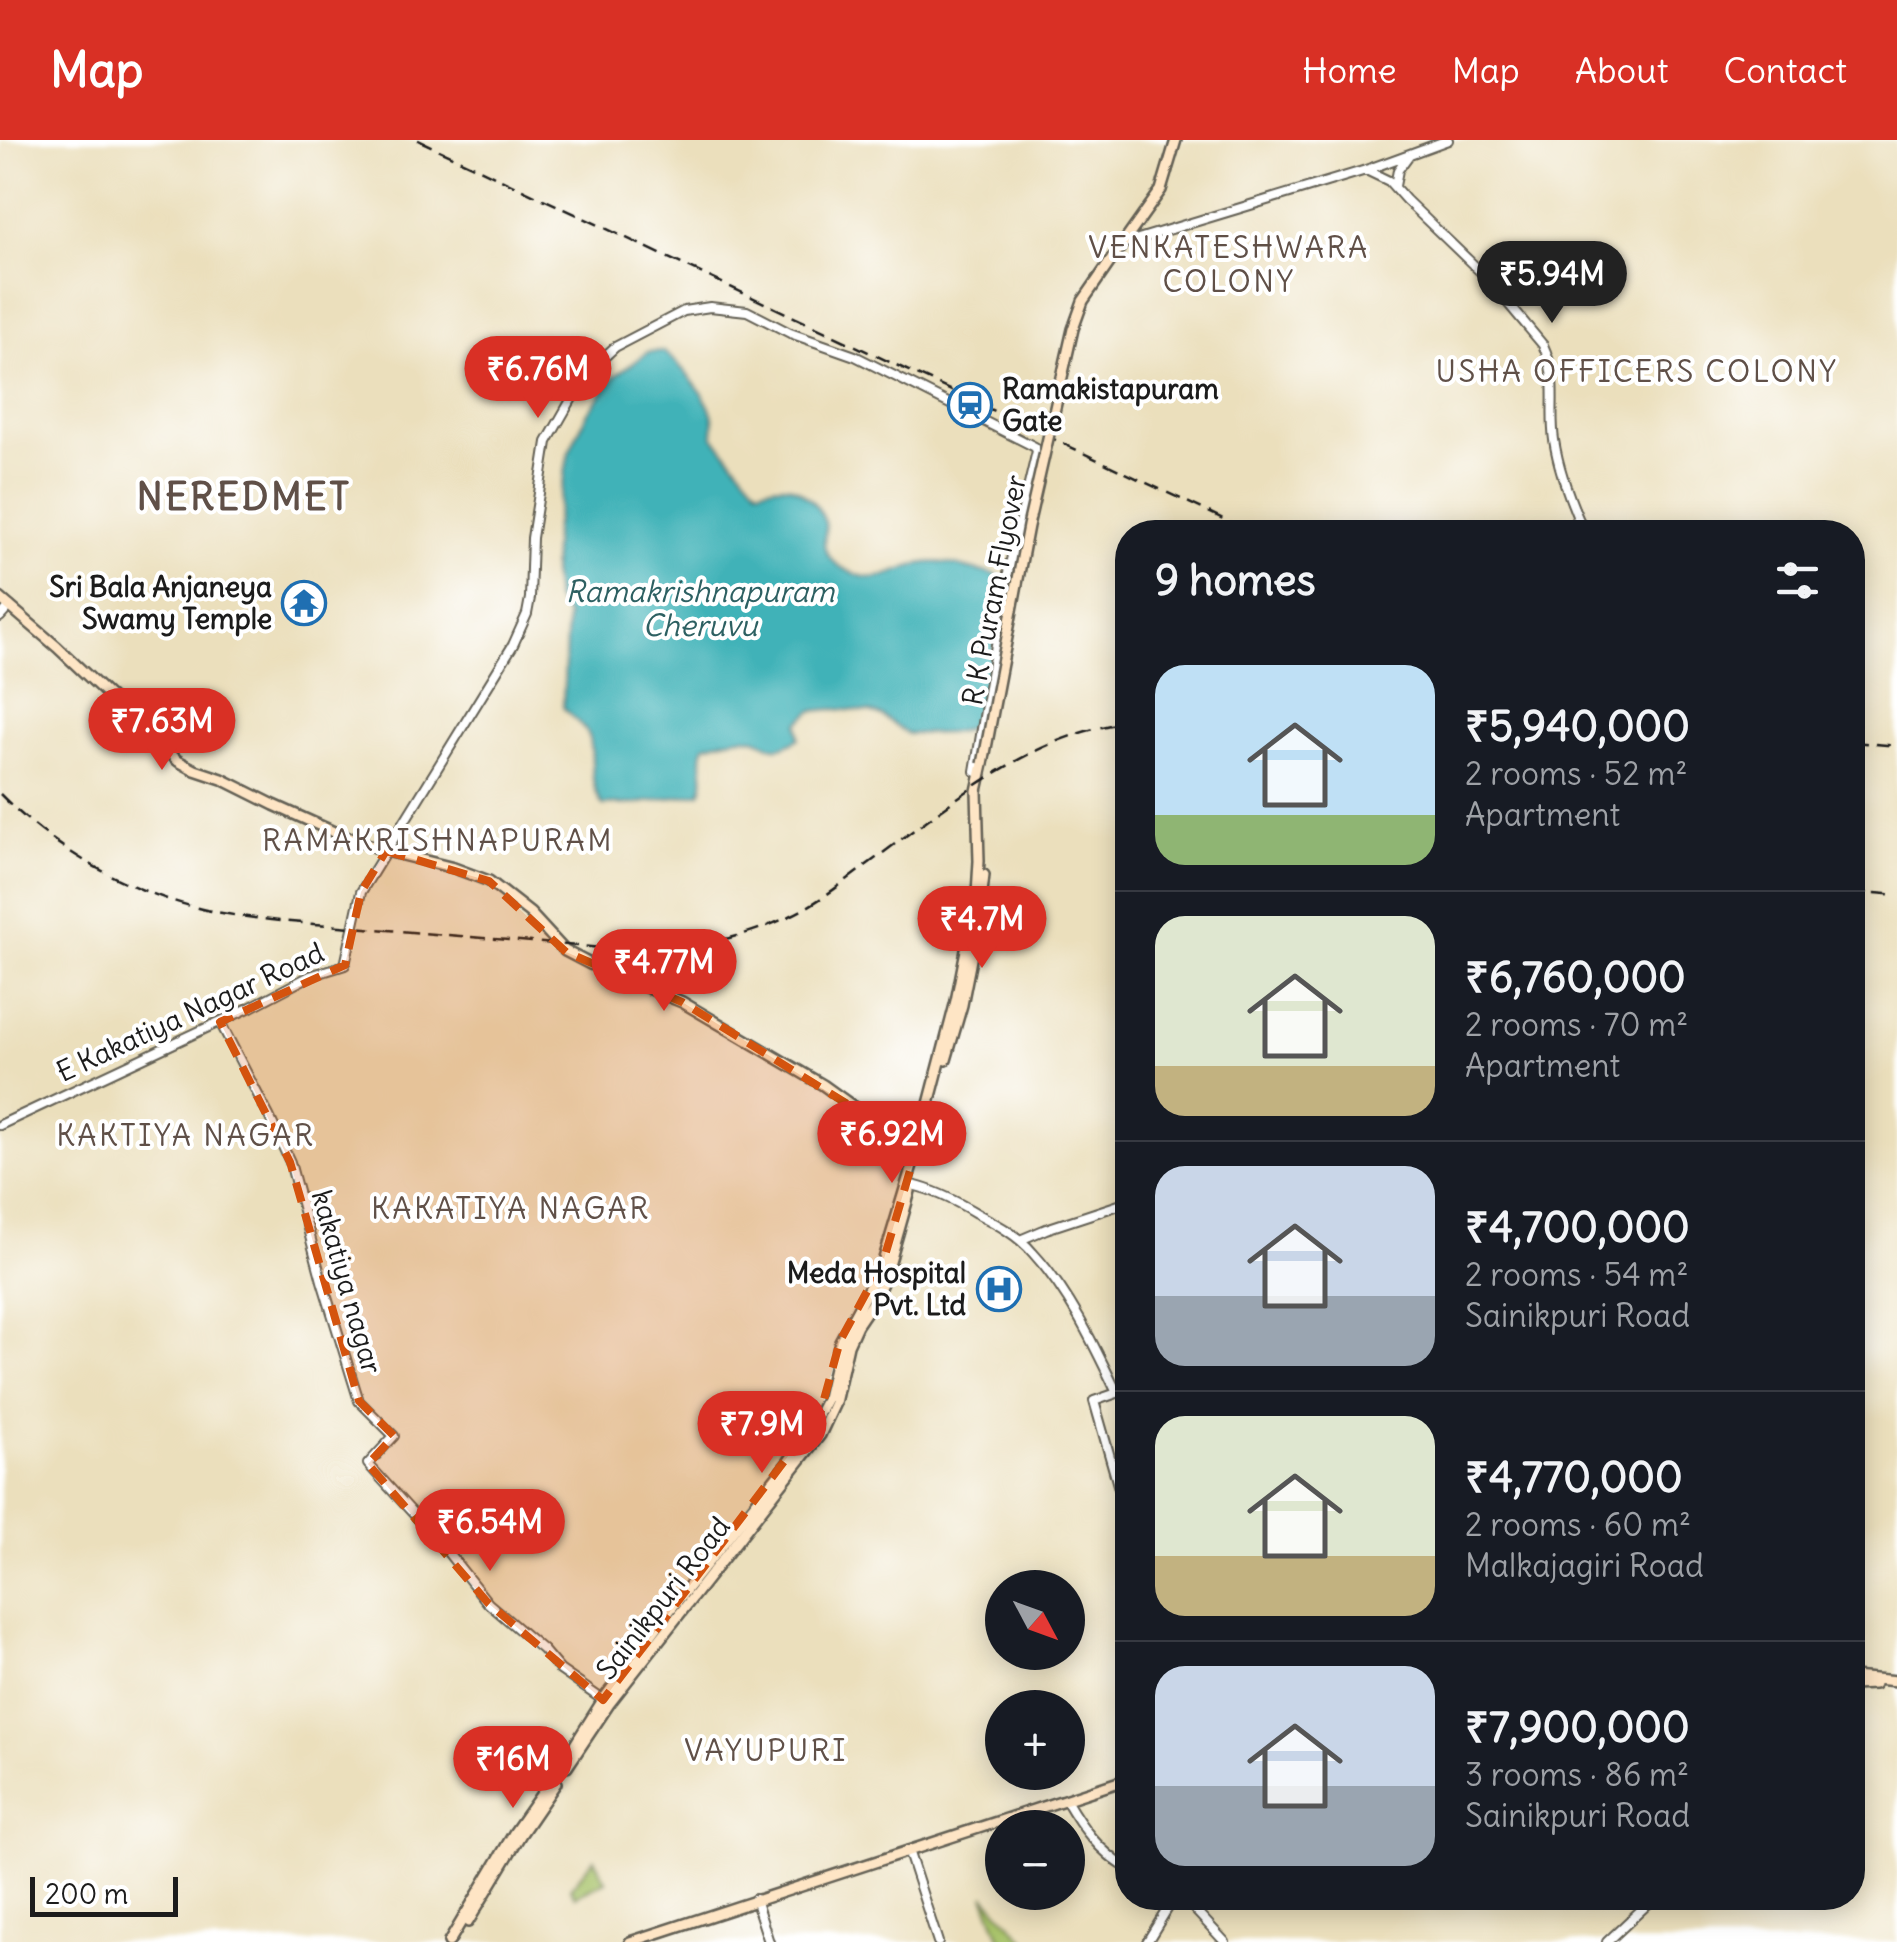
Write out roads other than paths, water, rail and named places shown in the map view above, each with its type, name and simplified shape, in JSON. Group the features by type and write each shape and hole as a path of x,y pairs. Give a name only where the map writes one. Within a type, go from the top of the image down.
{"main road":[{"name":"R K Puram Flyover","path":"978,787 1028,526 1073,329 1083,301 1161,190 1176,140"},
{"path":"0,598 178,761 316,824 386,851 490,881 530,912 566,951 682,1002 822,1085 891,1134 921,1145"},
{"name":"Sainikpuri Road","path":"453,1942 514,1833 603,1700 820,1435 835,1403 840,1341 883,1262 962,1005 983,895 984,840 978,787"},
{"name":"Sainikpuri Road","path":"838,1374 857,1325 888,1269 921,1145"},
{"name":"Sainikpuri Road","path":"453,1942 650,1644"},
{"path":"1865,1682 1897,1683"},
{"path":"630,1942 1115,1783"}],"street":[{"path":"1118,251 1448,140"},
{"path":"1395,186 1398,170 1410,153"},
{"path":"1366,170 1395,186 1486,277 1542,345 1553,377 1554,444 1579,520"},
{"path":"386,851 513,646 527,614 532,538 548,442 565,410 589,374 615,347 684,311 710,306 746,312 790,333 855,356 1035,447 980,735 975,770 982,769"},
{"path":"0,617 10,606"},
{"name":"E Kakatiya Nagar Road","path":"0,1126 310,976 345,964 361,892 386,851"},
{"name":"kakatiya nagar","path":"220,1022 290,1162 358,1401 394,1436 368,1464 442,1545 488,1603 543,1650 560,1670 603,1700"},
{"path":"912,1185 960,1204 1006,1230 1033,1252 1087,1333 1115,1389"},
{"path":"1020,1240 1115,1206"},
{"path":"1115,1394 1094,1401 1115,1474"},
{"path":"1066,1800 1091,1839 1115,1861"},
{"path":"908,1850 938,1942"},
{"path":"755,1900 769,1942"},
{"path":"1147,1942 1167,1910"},
{"path":"1195,1910 1225,1942"},
{"path":"1607,1942 1641,1910"}],"water":[{"name":"Ramakrishnapuram Cheruvu","path":"663,351 700,392 711,410 713,436 758,489 788,486 814,503 825,523 825,550 841,567 875,577 940,562 993,574 1006,582 986,688 978,718 972,725 948,733 907,734 870,712 812,711 798,723 799,738 781,747 746,737 705,745 700,793 603,805 593,781 589,735 563,707 567,616 555,599 554,530 569,452 587,414 615,376 648,352"}],"railway":[{"path":"418,140 1226,520"},
{"path":"0,794 46,834 97,868 152,894 211,911 294,922 613,949 660,948 727,939 792,915 990,776 1056,742 1115,725"},
{"path":"1865,743 1897,746"},
{"path":"1865,892 1897,895"}],"place":[{"name":"Ramakistapuram Gate","path":"970,405"},
{"name":"Sri Bala Anjaneya Swamy Temple","path":"304,603"},
{"name":"Meda Hospital Pvt. Ltd","path":"999,1289"}],"district":[{"name":"VENKATESHWARA COLONY","path":"1229,265"},
{"name":"USHA OFFICERS COLONY","path":"1637,372"},
{"name":"NEREDMET","path":"244,497"},
{"name":"RAMAKRISHNAPURAM","path":"438,841"},
{"name":"KAKTIYA NAGAR","path":"186,1136"},
{"name":"KAKATIYA NAGAR","path":"511,1209"},
{"name":"VAYUPURI","path":"766,1751"}]}
